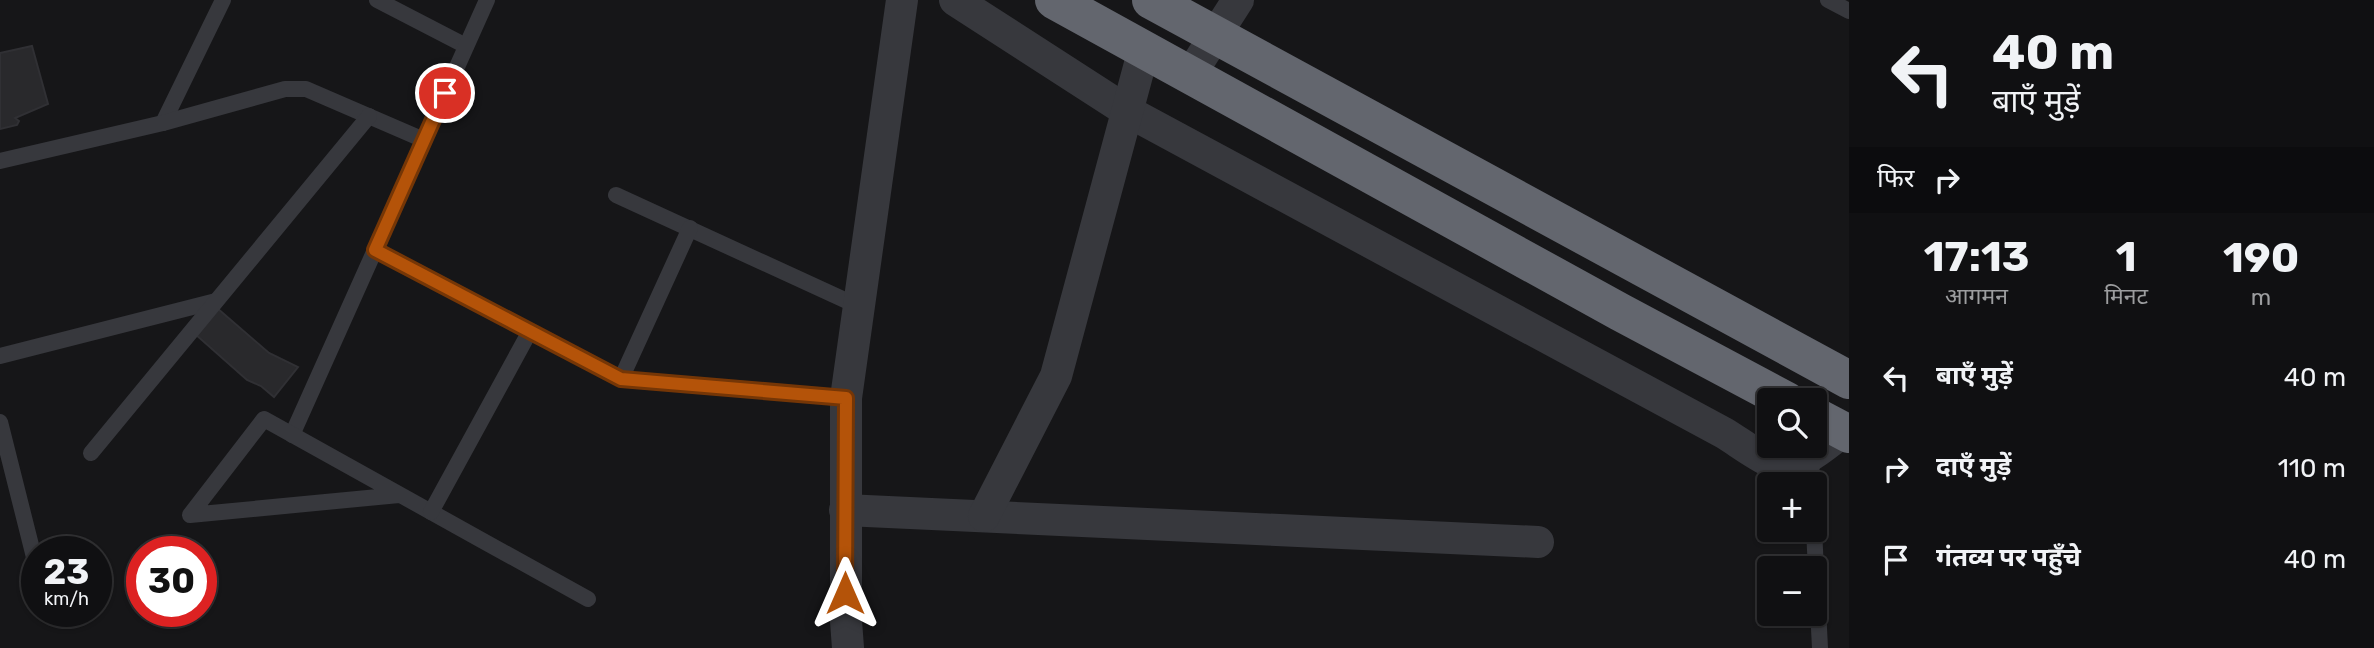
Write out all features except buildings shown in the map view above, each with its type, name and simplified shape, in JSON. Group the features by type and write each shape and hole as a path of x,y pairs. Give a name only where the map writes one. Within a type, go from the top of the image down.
{"highway":[{"path":"1054,0 1763,388"},
{"path":"1151,0 1849,380"}],"street":[{"path":"848,648 846,398 902,0"},
{"path":"955,0 1127,111 1724,433 1775,464 1789,464 1812,470 1836,427"},
{"path":"1190,75 1238,0"},
{"path":"985,516 1056,376 1144,49"},
{"path":"845,510 1538,542"}],"lane":[{"path":"163,123 223,0"},
{"path":"376,0 466,46"},
{"path":"292,435 487,0"},
{"path":"1828,0 1849,11"},
{"path":"0,162 163,123 285,89 306,89 424,141"},
{"path":"91,453 369,116"},
{"path":"616,195 860,307"},
{"path":"621,379 690,228"},
{"path":"375,250 621,379 846,398"},
{"path":"0,356 216,301"},
{"path":"431,512 530,331"},
{"path":"399,495 190,514 264,419 588,599"},
{"path":"0,422 29,536"},
{"path":"1815,542 1820,648"}],"route":[{"path":"445,93 375,250 621,379 846,398 845,593"}]}
